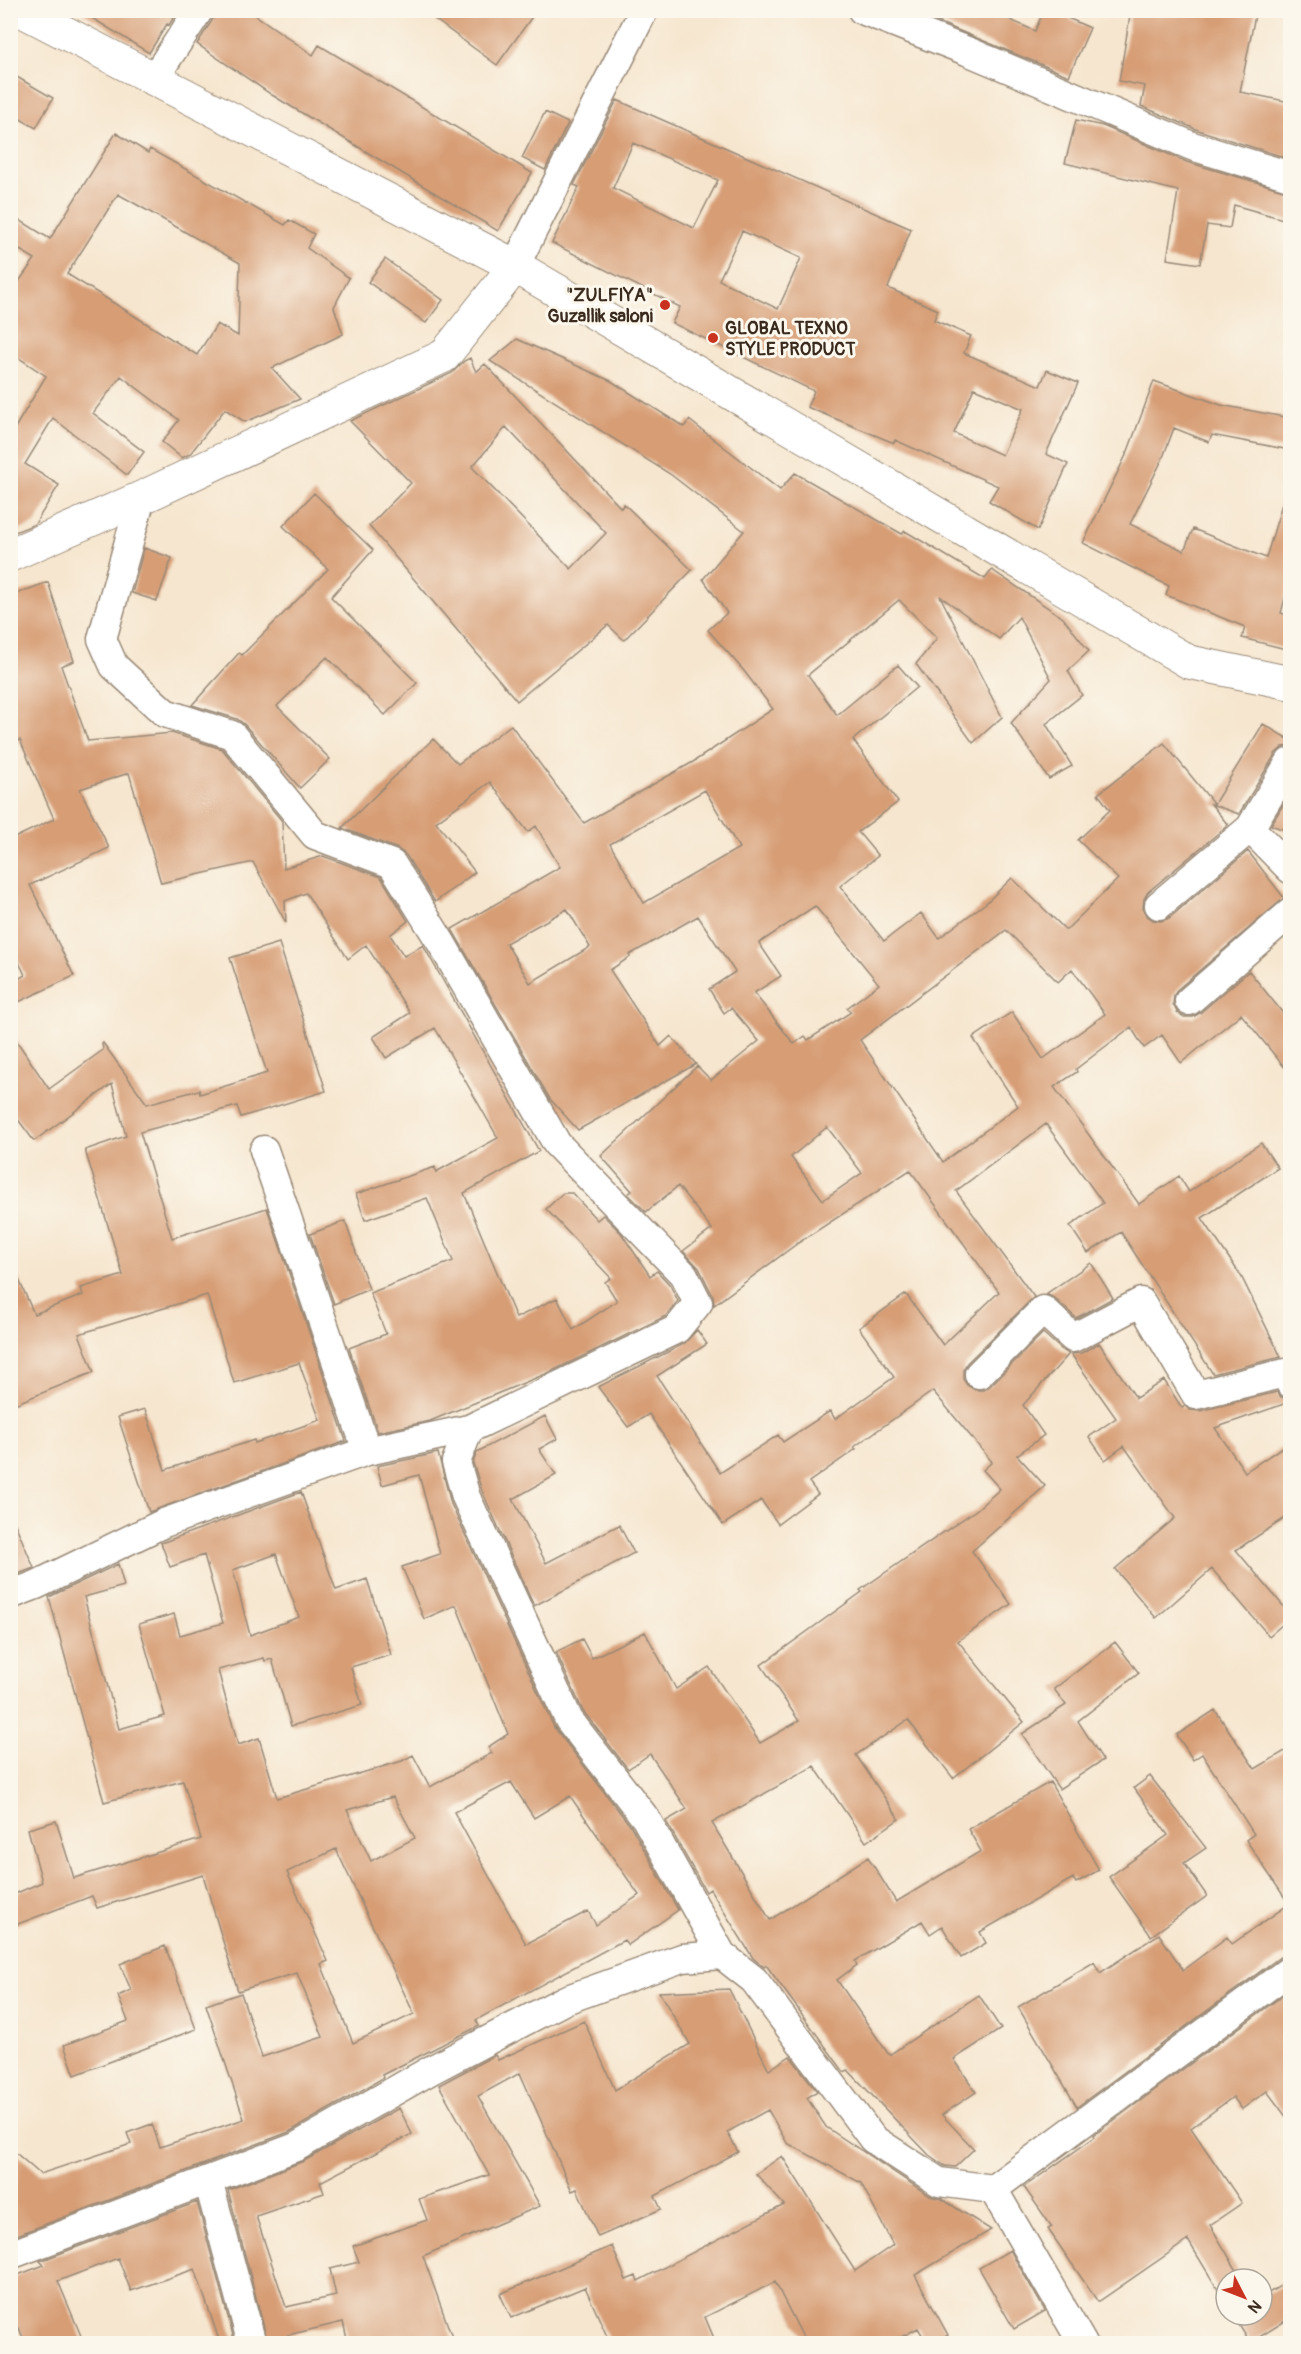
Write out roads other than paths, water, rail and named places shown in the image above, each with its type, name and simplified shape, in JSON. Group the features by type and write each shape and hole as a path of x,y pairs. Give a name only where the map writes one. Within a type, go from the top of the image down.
{"main road":[{"path":"21,10 515,266 1189,662 1290,683"},
{"path":"10,555 141,498 444,356 515,266"}],"street":[{"path":"153,80 199,10"},
{"path":"515,266 645,10"},
{"path":"862,10 967,51 1192,146 1290,176"},
{"path":"10,1595 36,1585 164,1523 367,1451 469,1429 677,1329 698,1303 684,1275 557,1144 442,944 392,864 315,835 232,735 165,713 114,666 102,639 141,498"},
{"path":"1159,905 1250,828 1290,762"},
{"path":"1250,828 1290,869"},
{"path":"1189,1001 1290,913"},
{"path":"264,1150 367,1451"},
{"path":"979,1374 1043,1310 1073,1338 1140,1302 1196,1395 1285,1374 1290,1383"},
{"path":"469,1429 456,1462 466,1497 569,1719 646,1819 722,1955 754,1980 873,2139 939,2182 993,2189 1290,1970"},
{"path":"10,2255 296,2146 431,2070 565,2000 682,1958 722,1955"},
{"path":"208,2180 252,2343"},
{"path":"993,2189 1083,2343"}],"place":[{"name":"\"ZULFIYA\" Guzallik saloni","path":"665,305"},
{"name":"GLOBAL TEXNO STYLE PRODUCT","path":"713,338"}]}
